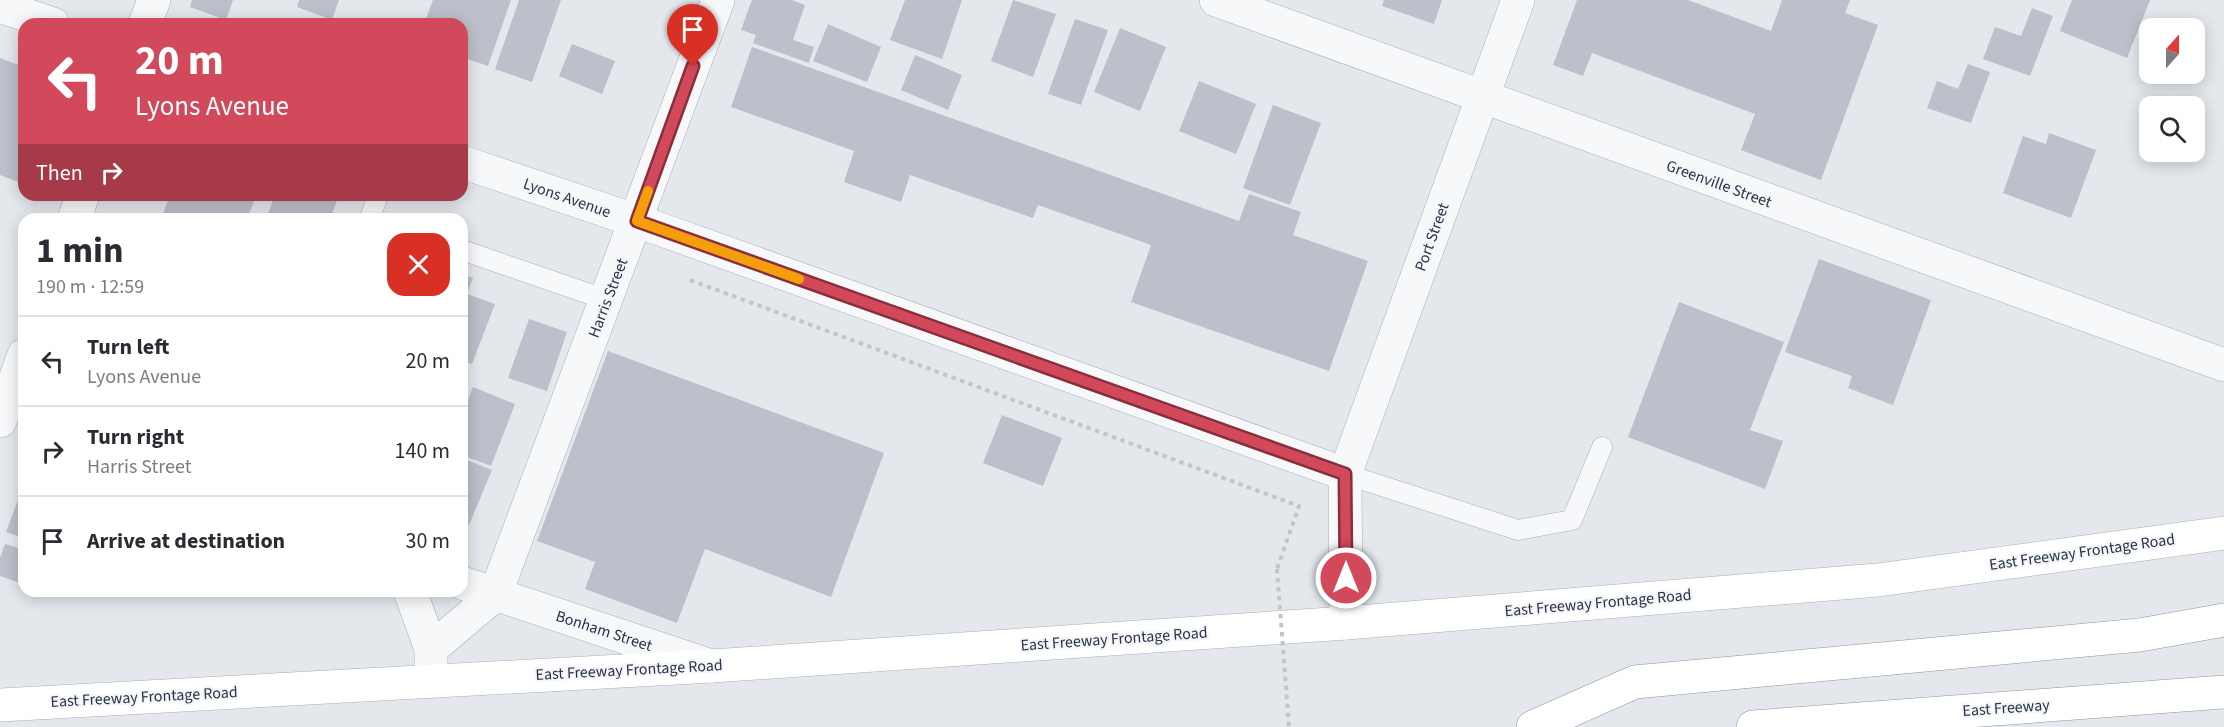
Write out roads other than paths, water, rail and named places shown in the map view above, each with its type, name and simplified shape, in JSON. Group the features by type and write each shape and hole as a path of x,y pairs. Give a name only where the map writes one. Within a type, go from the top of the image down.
{"main road":[{"name":"East Freeway Frontage Road","path":"0,705 431,664 712,666 1346,623 1878,580 2224,533"},
{"path":"1533,727 1635,682 2140,635 2224,620"},
{"name":"East Freeway","path":"1753,727 2224,692"}],"street":[{"path":"147,18 154,0"},
{"name":"Harris Street","path":"495,596 718,0"},
{"name":"Greenville Street","path":"1216,0 1483,99 2224,365"},
{"name":"Port Street","path":"1345,474 1518,0"},
{"path":"0,6 35,18"},
{"name":"Lyons Avenue","path":"468,164 637,221 1345,474"},
{"path":"7,416 18,377"},
{"path":"1345,474 1346,623"},
{"name":"Bonham Street","path":"468,585 712,666"},
{"path":"431,664 495,596"},
{"path":"412,597 431,664"}],"lane":[{"path":"468,252 607,300"},
{"path":"1345,474 1518,530 1572,520 1602,447"}]}
